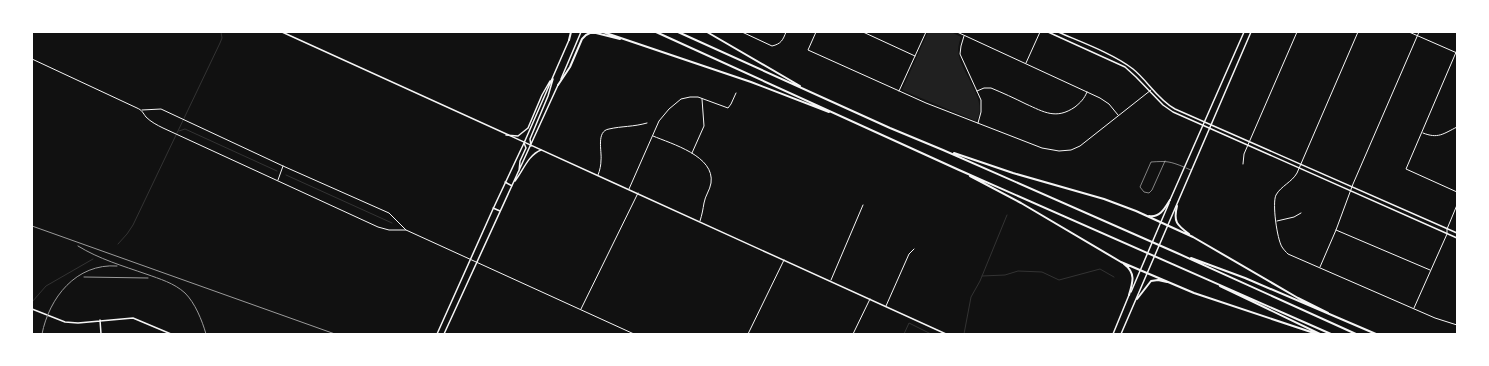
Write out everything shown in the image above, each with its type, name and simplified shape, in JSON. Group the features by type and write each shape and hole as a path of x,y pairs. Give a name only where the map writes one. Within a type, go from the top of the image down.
{"highway":[{"path":"569,40 572,32"},
{"path":"603,32 745,80 819,109 836,114"},
{"path":"656,32 959,170 1332,334"},
{"path":"678,32 1356,334"},
{"path":"707,32 813,93"},
{"path":"558,85 570,67 582,39 586,35 596,33 626,40"},
{"path":"942,150 1013,173 1104,199 1194,237"},
{"path":"959,170 1121,262 1129,268 1133,276 1129,295"},
{"path":"1140,213 1151,216 1158,215 1162,212 1170,200"},
{"path":"1177,206 1175,214 1176,222 1180,228 1298,298 1328,313"},
{"path":"1177,253 1245,278 1376,334"},
{"path":"1121,262 1148,272 1173,284"},
{"path":"1194,273 1320,334"},
{"path":"1137,299 1148,284 1153,281 1160,281 1173,284 1317,334"}],"street":[{"path":"282,32 946,334"},
{"path":"514,183 581,32"},
{"path":"742,32 772,46 782,41 786,32"},
{"path":"816,32 808,50 899,91 978,123 1042,148 1059,151 1071,150 1084,143 1152,89"},
{"path":"863,32 915,56"},
{"path":"899,91 926,32"},
{"path":"957,32 1087,92 1106,102 1119,116"},
{"path":"1025,64 1040,32"},
{"path":"1048,32 1125,67 1136,76 1149,92 1169,110 1247,146 1457,238"},
{"path":"1058,32 1124,62 1140,75 1165,103 1172,107 1457,234"},
{"path":"1113,334 1160,222 1244,32"},
{"path":"1121,334 1251,32"},
{"path":"1243,164 1244,154 1249,141 1297,32"},
{"path":"1358,32 1301,164 1293,179 1281,189 1276,197 1274,207 1281,246 1286,252 1414,309 1457,326"},
{"path":"1409,32 1456,53"},
{"path":"1320,267 1352,187 1420,32"},
{"path":"964,36 960,46 960,54 980,100 982,108 978,123"},
{"path":"437,334 569,40"},
{"path":"1457,50 1406,169 1457,192"},
{"path":"32,59 141,110 160,109 389,213 406,230 634,334"},
{"path":"506,134 518,136 528,128 542,95 554,75"},
{"path":"531,146 530,140 548,96 554,75"},
{"path":"977,91 984,88 991,88 1044,112 1053,114 1061,114 1073,108 1082,101 1087,92"},
{"path":"629,189 660,118 669,109 681,99 694,96 726,108 731,104 736,93"},
{"path":"692,154 704,126 701,103 702,99"},
{"path":"141,110 153,123 175,134 378,227 389,230 406,230"},
{"path":"597,176 601,162 600,139 603,132 608,129 629,128 647,123"},
{"path":"1422,133 1430,136 1438,136 1457,127"},
{"path":"652,136 701,158 706,163 711,175 711,182 710,189 704,202 700,221"},
{"path":"518,172 520,161 526,148 524,143"},
{"path":"444,334 512,186 521,174 527,162 536,152 541,150"},
{"path":"278,180 284,166"},
{"path":"505,182 512,186"},
{"path":"581,310 638,193"},
{"path":"1414,309 1457,205"},
{"path":"830,281 863,206"},
{"path":"493,208 500,211"},
{"path":"1276,221 1294,217 1301,213"},
{"path":"1336,230 1431,270"},
{"path":"886,306 909,254 914,249"},
{"path":"748,334 784,260"},
{"path":"853,334 870,299"},
{"path":"32,309 65,322 78,323 132,318 171,334"},
{"path":"100,320 101,334"}],"lane":[{"path":"1165,161 1152,190 1149,193 1144,192 1140,187 1151,162 1165,161 1168,161 1192,170"}],"shaded area":[{"path":"928,32 951,32 961,37 958,53 961,63 978,97 980,106 976,121 902,90"}],"waterway":[{"path":"118,244 133,225 220,43 222,38 221,32"},
{"path":"179,131 185,129 277,171"},
{"path":"286,175 392,223"},
{"path":"964,334 971,297 980,281 1007,215"},
{"path":"32,302 46,286 93,259"},
{"path":"982,276 1005,275 1018,271 1042,272 1059,280 1100,269 1114,277"},
{"path":"904,334 909,323 931,334"}],"railway":[{"path":"32,226 335,334"},
{"path":"78,246 86,251 120,265 172,284 181,290 189,297 195,307 206,334"},
{"path":"42,334 51,308 67,285 89,270 117,266"},
{"path":"84,277 148,278"}]}
